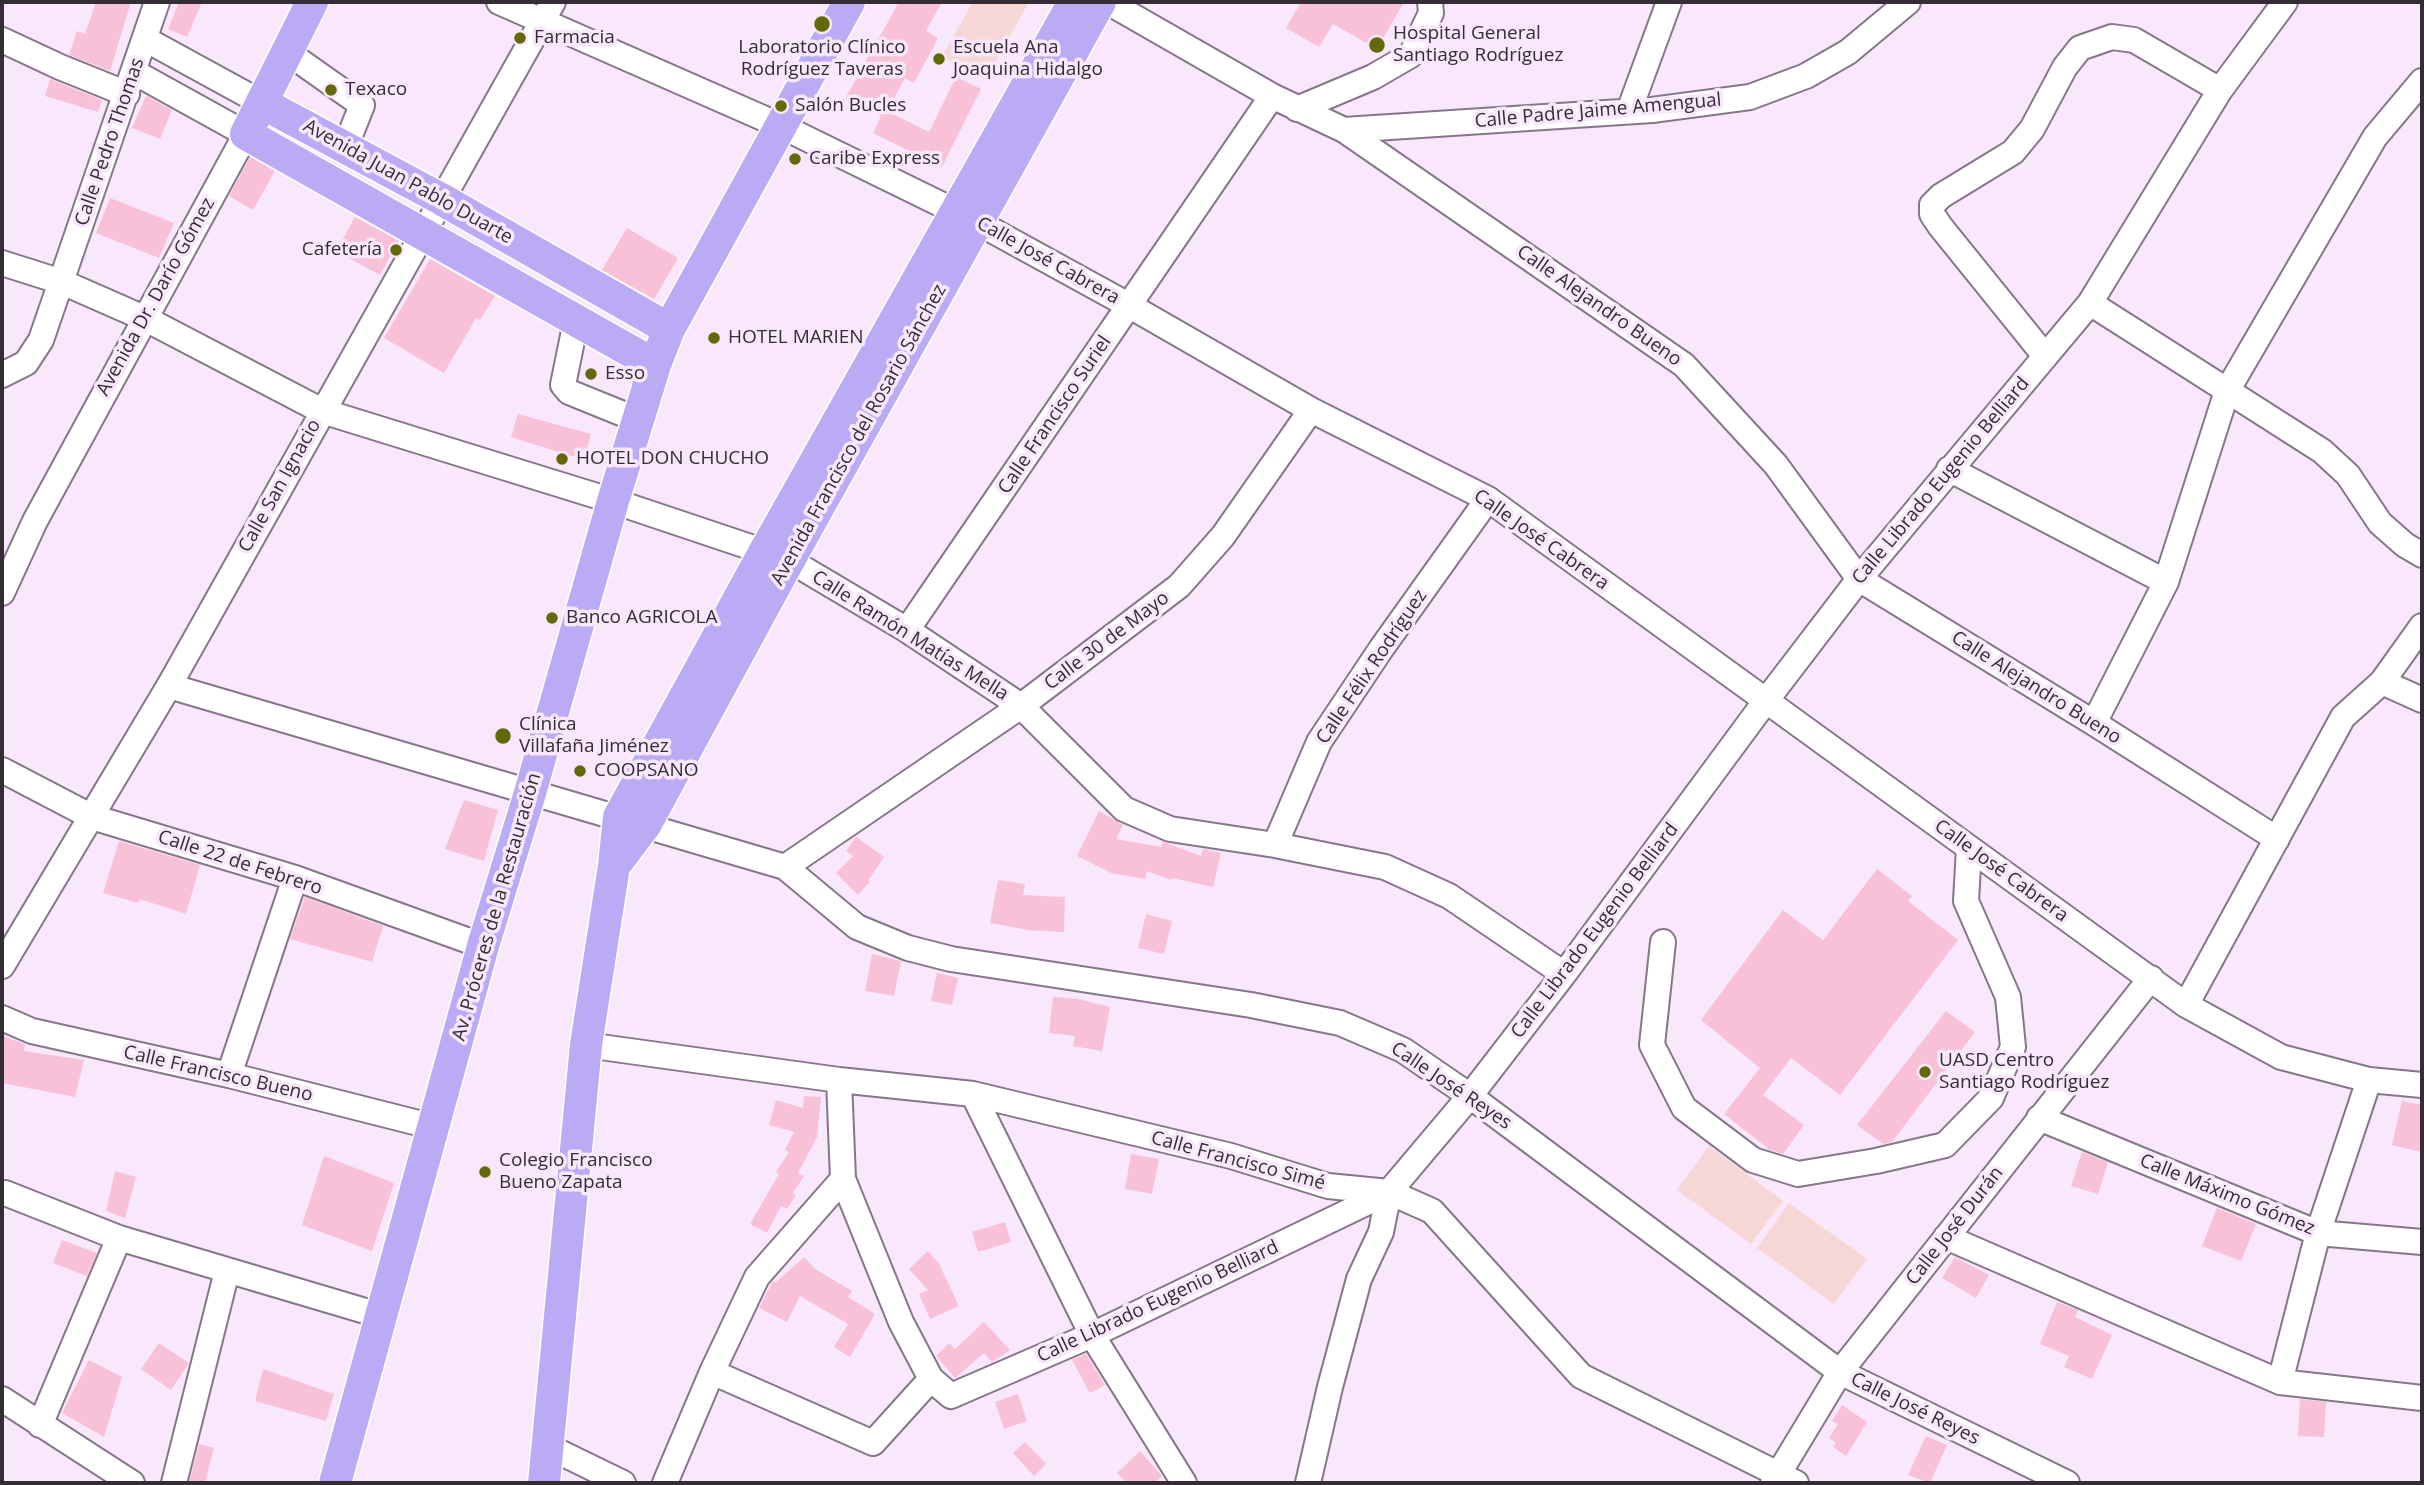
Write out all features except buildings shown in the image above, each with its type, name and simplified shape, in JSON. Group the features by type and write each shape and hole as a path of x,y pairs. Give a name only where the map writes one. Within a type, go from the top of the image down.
{"main road":[{"name":"Avenida Dr. Darío Gómez","path":"246,134 312,2"},
{"name":"Av. Próceres de la Restauración","path":"335,1483 484,946 655,365 669,329 849,2"},
{"name":"Avenida Francisco del Rosario Sánchez","path":"967,217 1074,2"},
{"name":"Avenida Francisco del Rosario Sánchez","path":"544,1483 586,1045 614,866 632,821 967,217 1100,2"},
{"name":"Avenida Juan Pablo Duarte","path":"262,103 441,199 669,329"},
{"name":"Avenida Juan Pablo Duarte","path":"246,134 655,365"}],"street":[{"name":"Calle Pedro Thomas","path":"2,375 26,363 41,340 157,2"},
{"name":"Calle José Cabrera","path":"499,2 547,11 967,217 1130,306 1311,410 1488,499 2186,1005 2281,1058 2369,1080 2422,1085"},
{"name":"Calle Alejandro Bueno","path":"1108,2 1272,96 1345,130 1684,365 1776,465 1859,579 2277,839"},
{"path":"1297,109 1373,77 1411,55 1431,13 1430,2"},
{"path":"1629,111 1669,2"},
{"name":"Calle Padre Jaime Amengual","path":"1345,130 1629,111 1750,97 1806,76 1848,52 1908,2"},
{"name":"Calle Librado Eugenio Belliard","path":"931,1379 951,1396 1092,1335 1389,1192 1470,1096 1564,974 1859,579 2090,303 2220,90 2285,2"},
{"name":"Calle San Ignacio","path":"2,967 169,686 547,11"},
{"path":"2045,356 1940,226 1932,214 1932,205 2013,152 2032,129 2065,67 2080,48 2112,37 2134,40 2220,90"},
{"name":"Avenida Juan Pablo Duarte","path":"145,39 262,103"},
{"name":"Avenida Juan Pablo Duarte","path":"2,40 60,67 130,83 246,134"},
{"path":"287,52 362,105 345,148"},
{"path":"2094,723 2166,582 2227,391 2375,136 2422,81"},
{"name":"Calle Francisco Suriel","path":"907,630 1272,96"},
{"name":"Avenida Dr. Darío Gómez","path":"2,593 35,521 246,134"},
{"name":"Calle Ramón Matías Mella","path":"2,263 62,282 144,318 322,411 613,501 777,556 907,630 1021,706 1124,809 1170,829 1275,845 1385,867 1449,896 1564,974"},
{"path":"2090,303 2322,451 2348,475 2380,523 2405,545 2422,555"},
{"path":"576,321 563,385 569,391 638,420"},
{"name":"Calle 30 de Mayo","path":"785,867 1021,706 1179,586 1223,536 1311,410"},
{"path":"1949,469 2166,582"},
{"name":"Calle Félix Rodríguez","path":"1275,845 1319,742 1488,499"},
{"path":"2186,1005 2343,717 2382,682 2422,626"},
{"path":"2382,682 2422,699"},
{"name":"Calle José Reyes","path":"169,686 785,867 857,927 908,948 951,959 1251,1005 1340,1023 1402,1050 1470,1096 1840,1372 2067,1483"},
{"name":"Calle 22 de Febrero","path":"2,770 92,817 295,878 484,946"},
{"path":"1663,942 1652,1045 1684,1108 1753,1160 1798,1174 1876,1161 1945,1145 1991,1098 2012,1047 2008,996 1966,901 1969,848"},
{"path":"229,1075 295,878"},
{"name":"Calle José Durán","path":"1782,1480 1840,1372 2151,978"},
{"name":"Calle Francisco Bueno","path":"2,1018 32,1031 229,1075 434,1127"},
{"name":"Calle Francisco Simé","path":"586,1045 839,1080 973,1094 1231,1156 1328,1186 1389,1192 1432,1211 1581,1376 1782,1480"},
{"path":"712,1372 873,1443 931,1379 901,1322 843,1178 839,1080"},
{"path":"2280,1382 2318,1233 2369,1080"},
{"path":"973,1094 1092,1335 1184,1483"},
{"name":"Calle Máximo Gómez","path":"2039,1118 2318,1233 2422,1242"},
{"path":"666,1483 712,1372 757,1277 843,1178"},
{"path":"1308,1483 1359,1279 1381,1233 1389,1192"},
{"path":"2,1194 119,1238 382,1316"},
{"path":"1946,1237 2280,1382 2422,1398"},
{"path":"40,1425 119,1238"},
{"path":"174,1483 227,1271"},
{"path":"2,1399 132,1483"},
{"path":"547,1446 623,1483"}],"shaded area":[{"path":"973,2 1029,2 985,80 942,56"},
{"path":"1709,1146 1783,1201 1751,1244 1677,1190"},
{"path":"1789,1203 1867,1259 1834,1304 1757,1248"}],"place":[{"name":"Laboratorio Clínico Rodríguez Taveras","path":"822,24"},
{"name":"Farmacia","path":"520,38"},
{"name":"Hospital General Santiago Rodríguez","path":"1377,45"},
{"name":"Escuela Ana Joaquina Hidalgo","path":"939,59"},
{"name":"Texaco","path":"331,90"},
{"name":"Salón Bucles","path":"781,106"},
{"name":"Caribe Express","path":"795,159"},
{"name":"Cafetería","path":"396,250"},
{"name":"HOTEL MARIEN","path":"714,338"},
{"name":"Esso","path":"591,374"},
{"name":"HOTEL DON CHUCHO","path":"562,459"},
{"name":"Banco AGRICOLA","path":"552,618"},
{"name":"Clínica Villafaña Jiménez","path":"503,736"},
{"name":"COOPSANO","path":"580,771"},
{"name":"UASD Centro Santiago Rodríguez","path":"1925,1072"},
{"name":"Colegio Francisco Bueno Zapata","path":"485,1172"}]}
